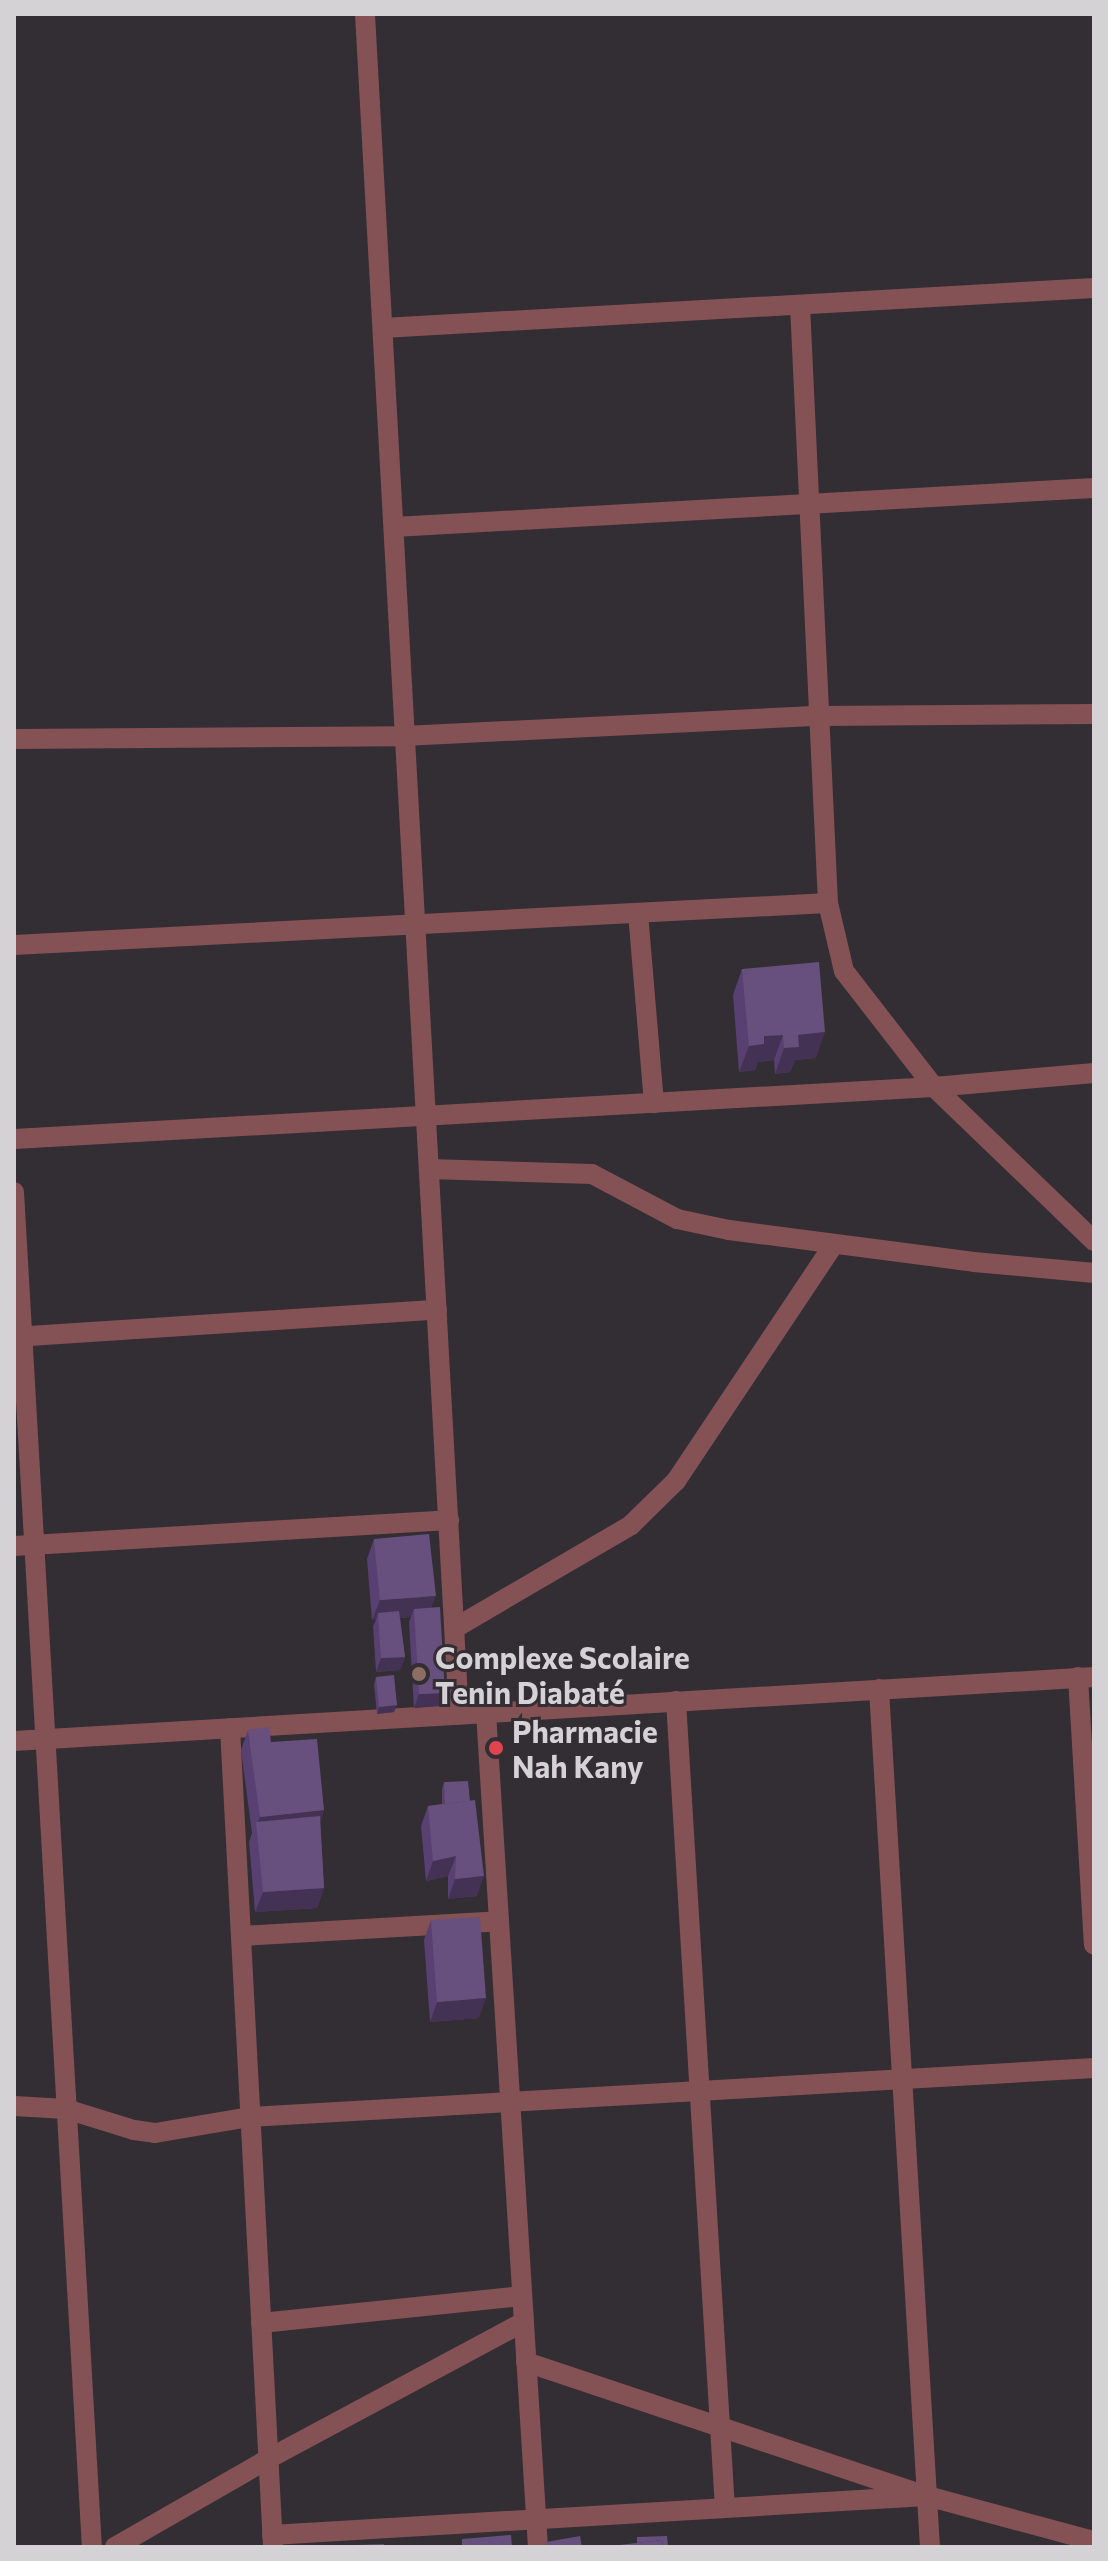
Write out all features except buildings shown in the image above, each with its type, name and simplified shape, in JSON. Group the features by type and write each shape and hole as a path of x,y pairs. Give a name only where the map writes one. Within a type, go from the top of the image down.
{"street":[{"path":"365,14 459,1714"},
{"path":"383,328 1094,288"},
{"path":"800,305 828,903 844,971 934,1087 1094,1241"},
{"path":"394,527 1094,488"},
{"path":"14,739 404,736 819,716 1094,714"},
{"path":"14,945 828,903"},
{"path":"638,913 654,1103"},
{"path":"14,1139 934,1087 1094,1073"},
{"path":"429,1169 592,1174 677,1219 834,1244 1094,1273"},
{"path":"14,1192 24,1545 45,1739 92,2547"},
{"path":"455,1628 631,1525 676,1481 834,1244"},
{"path":"18,1337 437,1310"},
{"path":"24,1545 449,1520"},
{"path":"14,1741 1086,1677 1094,1945"},
{"path":"879,1689 930,2547"},
{"path":"676,1701 725,2508"},
{"path":"486,1712 538,2547"},
{"path":"230,1728 272,2541 536,2519 927,2496"},
{"path":"241,1936 499,1921"},
{"path":"14,2106 66,2109 134,2130 155,2133 250,2117 1094,2068"},
{"path":"261,2323 522,2296"},
{"path":"115,2547 268,2459 524,2322"},
{"path":"526,2362 927,2496 1094,2541"}],"place":[{"name":"Complexe Scolaire Tenin Diabaté","path":"419,1674"},
{"name":"Pharmacie Nah Kany","path":"496,1748"}]}
